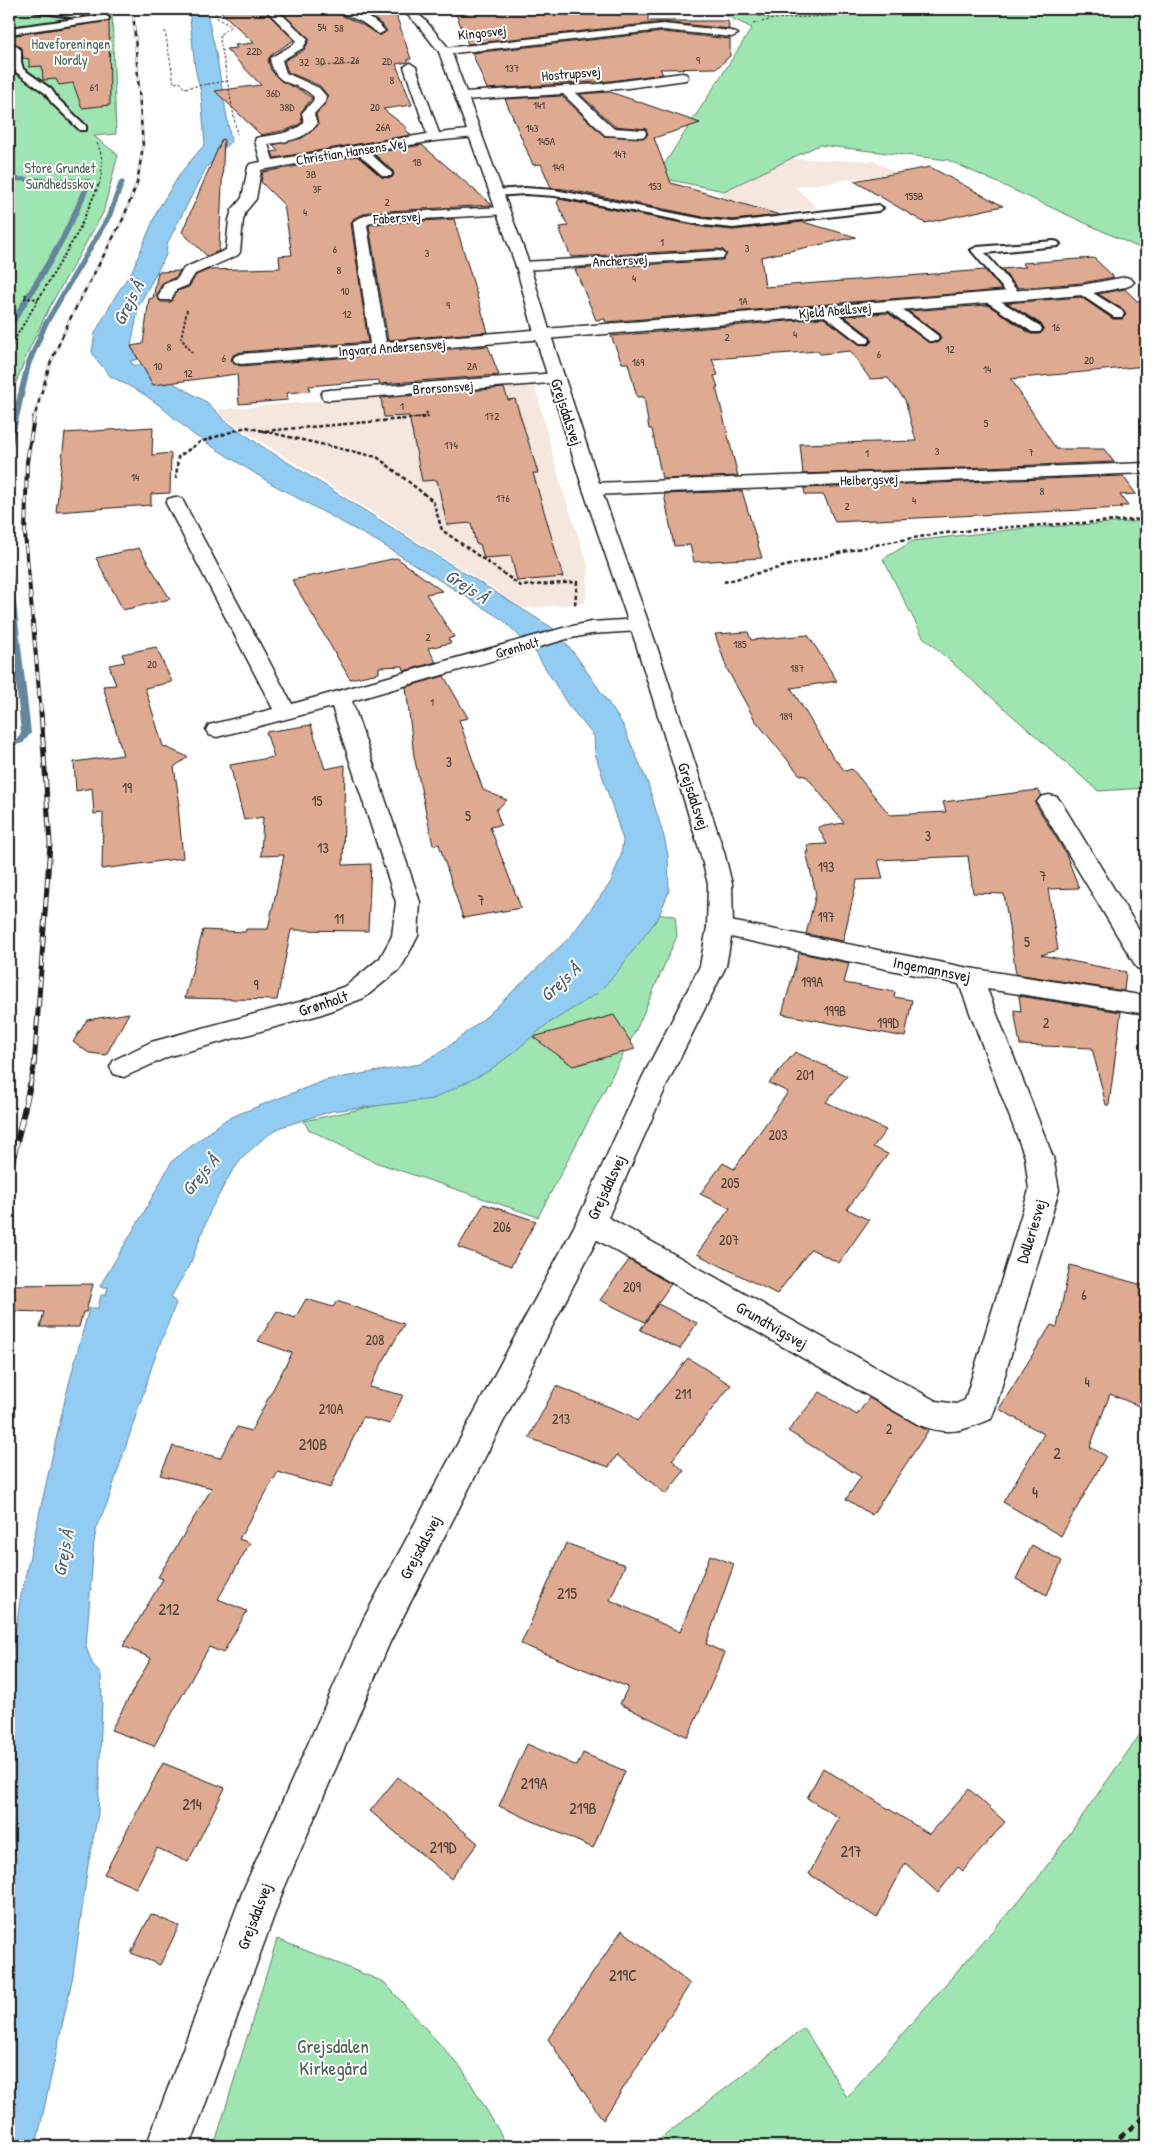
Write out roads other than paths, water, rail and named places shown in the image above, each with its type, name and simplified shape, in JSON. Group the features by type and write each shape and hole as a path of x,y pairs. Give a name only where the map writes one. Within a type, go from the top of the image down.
{"street":[{"path":"167,9 175,9"},
{"name":"Christian Hansens Vej","path":"166,296 169,287 183,282 189,271 233,252 236,220 239,210 249,199 261,166 262,141 282,138 306,129 311,124 308,113 319,102 320,96 316,90 282,76 277,68 276,59 300,46 302,39 270,9"},
{"path":"341,9 366,20 379,31"},
{"name":"Grejsdalsvej","path":"168,2146 264,1888 377,1630 590,1222 656,1078 713,966 720,927 720,884 639,625 592,489 543,336 523,266 463,96 445,51 421,22 406,9"},
{"name":"Kingosvej","path":"445,51 663,28 732,34"},
{"path":"410,67 434,137"},
{"name":"Hostrupsvej","path":"463,96 565,90 682,77"},
{"path":"565,90 610,132 640,133"},
{"name":"Christian Hansens Vej","path":"261,166 434,137 476,133"},
{"name":"Fabersvej","path":"379,348 360,223 370,218 499,202"},
{"name":"Anchersvej","path":"523,266 718,254"},
{"name":"Kjeld Abellsvej","path":"543,336 1014,294 1082,290 1126,282"},
{"name":"Ingvard Andersensvej","path":"241,359 543,336"},
{"name":"Brorsonsvej","path":"329,396 557,378"},
{"name":"Heibergsvej","path":"592,489 1146,468"},
{"path":"175,503 286,712"},
{"name":"Grønholt","path":"217,730 340,698 563,634 591,628 639,625"},
{"name":"Grønholt","path":"124,1067 161,1049 300,1011 355,992 390,964 405,936 408,902 340,698"},
{"path":"1049,802 1146,962"},
{"name":"Ingemannsvej","path":"720,927 969,977 1146,1005"},
{"name":"Dolleriesvej","path":"957,1418 978,1410 1044,1190 1039,1157 969,977"},
{"name":"Grundtvigsvej","path":"590,1222 931,1415 957,1418"}],"lane":[{"path":"9,10 14,9"},
{"path":"9,31 106,18 36,9"},
{"path":"9,43 17,50 16,62 20,70 48,91 55,101 83,128"},
{"path":"359,150 387,174"},
{"path":"499,202 555,193 703,222 733,225 878,208"},
{"path":"1014,294 977,250 1054,244"},
{"path":"1082,290 1118,314"},
{"path":"988,297 1036,329"},
{"path":"889,305 933,338"},
{"path":"826,311 864,340"}],"water":[{"name":"Grejs Å","path":"189,9 206,9 216,53 231,141 206,168 167,244 166,255 139,305 131,346 138,359 131,361 133,365 142,365 208,403 223,419 260,445 554,629 577,657 622,723 647,781 664,837 668,855 669,891 658,918 617,972 598,993 546,1025 487,1072 433,1099 332,1111 281,1127 265,1137 245,1155 231,1173 211,1209 191,1262 171,1297 176,1303 155,1357 107,1504 97,1525 86,1647 92,1663 101,1675 102,1701 98,1814 88,1865 73,1975 36,2146 9,2146 9,1900 16,1863 9,1795 9,1677 20,1600 66,1395 89,1308 98,1308 101,1295 106,1295 108,1287 100,1287 101,1284 172,1161 225,1120 241,1113 326,1080 420,1064 448,1047 488,1015 571,936 611,882 621,855 623,840 595,753 594,736 568,705 536,653 503,620 380,543 272,484 194,435 142,393 110,376 92,352 95,333 132,271 158,209 182,171 205,144 201,93 195,68"}],"waterway":[{"path":"9,179 89,181 82,200 63,238 9,328"},
{"path":"9,444 28,365 45,325 109,216 122,182"},
{"path":"9,577 26,733 20,741 9,744"}],"railway":[{"path":"34,418 50,364 71,317 123,219 137,183 143,146 133,9"},
{"path":"34,417 27,462 25,534 41,713"},
{"path":"30,1086 34,1067 50,844 41,712"},
{"path":"9,1176 30,1085"}],"park label":[{"name":"Haveforeningen Nordly","path":"71,52"},
{"name":"Store Grundet Sundhedsskov","path":"60,176"},
{"name":"Grejsdalen Kirkegård","path":"333,2057"}]}
